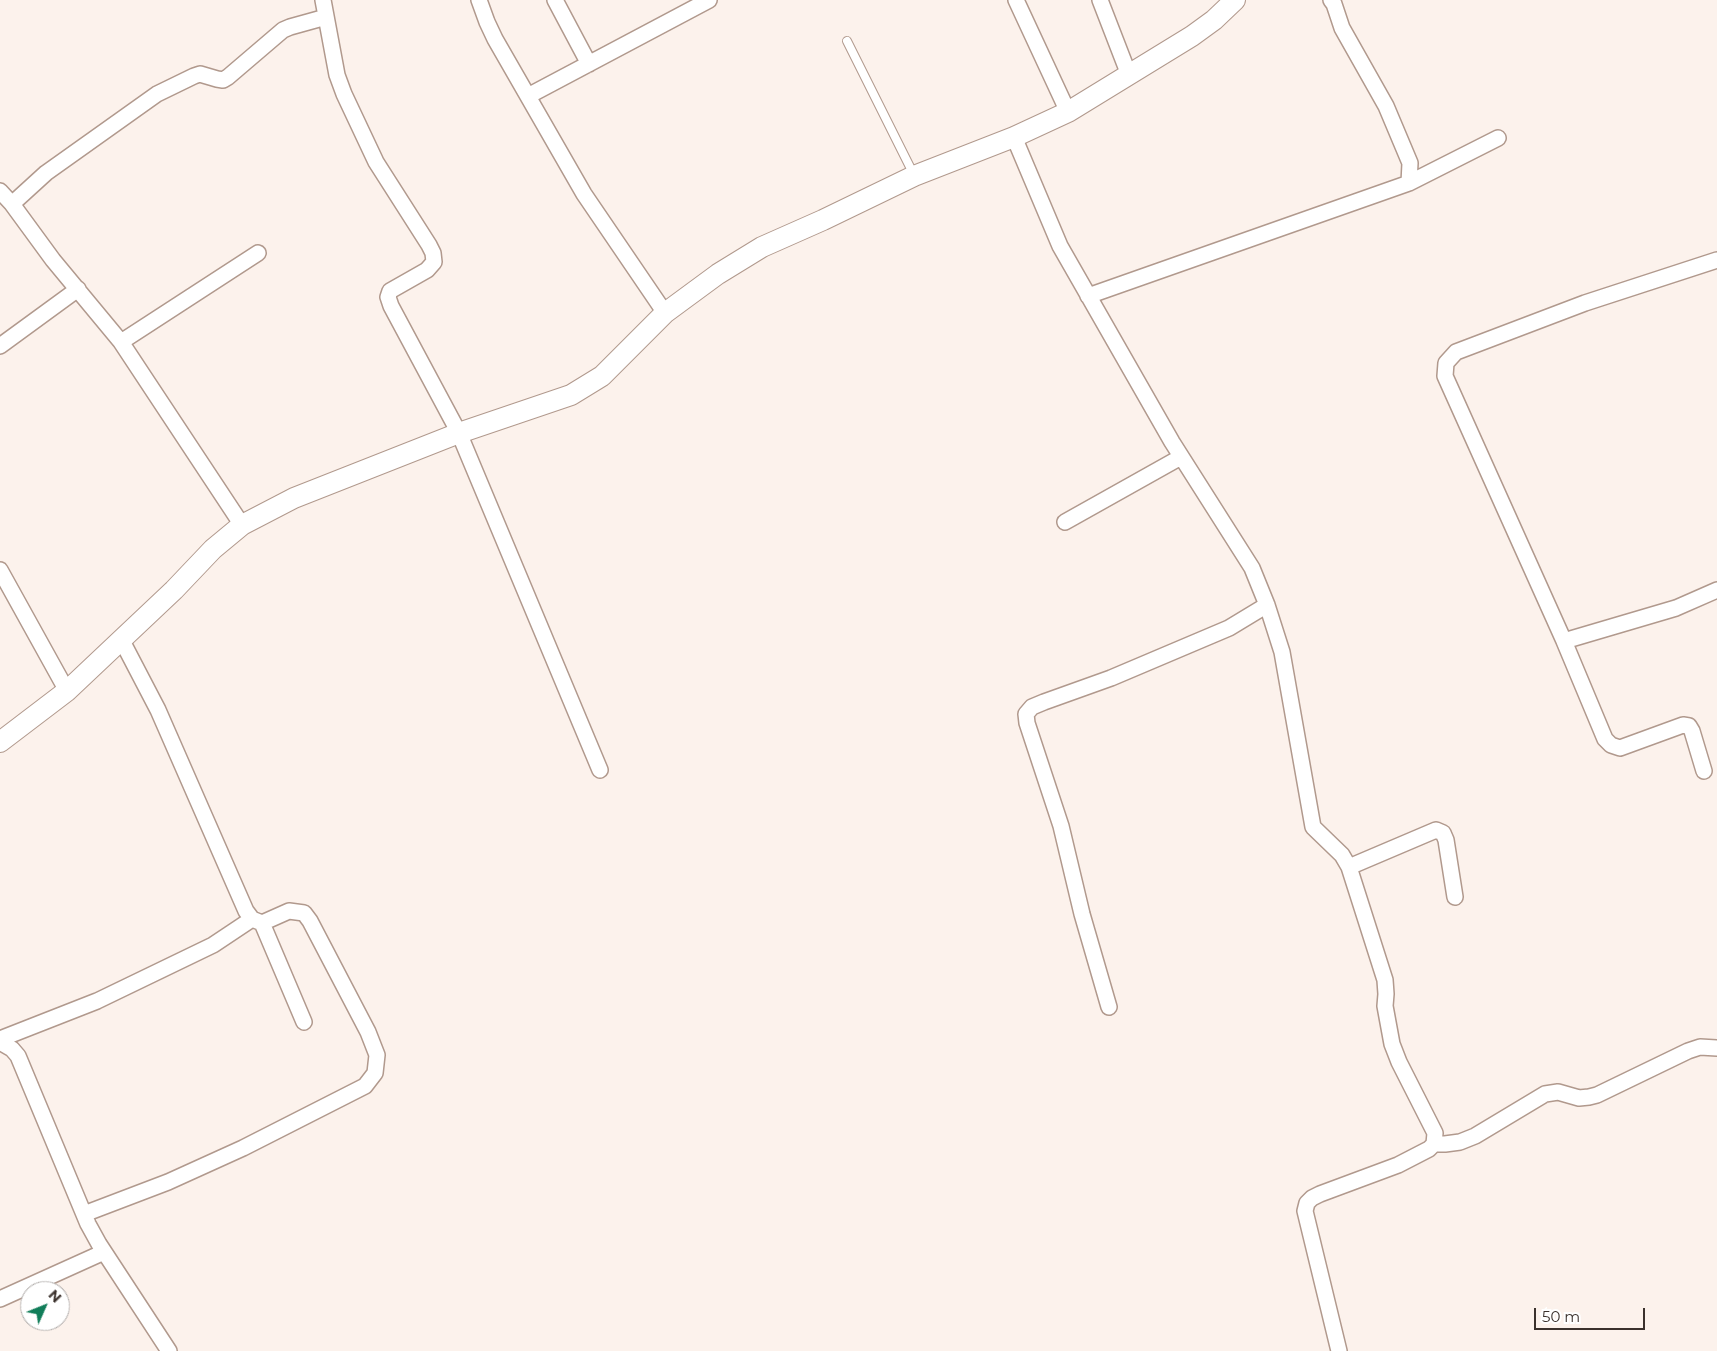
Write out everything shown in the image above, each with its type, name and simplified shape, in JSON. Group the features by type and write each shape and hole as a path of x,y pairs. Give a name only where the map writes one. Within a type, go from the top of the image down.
{"street":[{"path":"323,0 337,75 347,102 376,162 433,253 434,262 427,270 390,291 388,297 391,306 459,433 600,770"},
{"path":"479,0 487,22 584,194 665,313"},
{"path":"555,0 589,64"},
{"path":"528,96 709,0"},
{"path":"1016,0 1068,112"},
{"path":"1100,0 1129,75"},
{"path":"0,742 67,691 174,590 213,549 242,524 294,498 459,433 571,395 602,376 665,313 718,274 762,247 914,176 1014,137 1068,112 1192,36 1214,20 1235,0"},
{"path":"1331,0 1340,22 1386,106 1410,163 1409,183"},
{"path":"12,204 46,173 157,94 200,74 223,80 228,78 283,30 326,17"},
{"path":"1014,137 1060,246 1182,457 1252,568 1267,605 1282,652 1313,827 1342,855 1349,867 1385,980 1385,1006 1392,1044 1398,1062 1435,1133 1434,1144 1429,1149 1398,1165 1320,1194 1306,1203 1305,1211 1339,1351"},
{"path":"1088,296 1409,183 1498,138"},
{"path":"0,191 12,204 53,260 121,342 242,524"},
{"path":"121,342 258,253"},
{"path":"1704,771 1689,726 1683,725 1620,748 1612,745 1605,739 1564,641 1445,376 1446,363 1456,352 1585,302 1717,260"},
{"path":"0,346 78,289"},
{"path":"1065,522 1182,457"},
{"path":"0,570 67,691"},
{"path":"1564,641 1676,608 1717,590"},
{"path":"1109,1007 1082,914 1061,826 1027,723 1026,714 1032,707 1111,678 1230,628 1267,605"},
{"path":"121,639 158,710 246,912 257,921 304,1022"},
{"path":"1349,867 1436,830 1443,833 1446,840 1455,897"},
{"path":"0,1040 97,1001 257,921 289,911 304,913 310,921 368,1032 377,1055 375,1073 365,1086 243,1148 168,1182 84,1214"},
{"path":"0,1040 18,1056 84,1214 104,1252 170,1351"},
{"path":"1434,1144 1460,1142 1475,1136 1545,1094 1558,1092 1579,1098 1597,1095 1688,1051 1700,1047 1717,1048"},
{"path":"0,1299 104,1252"}],"lane":[{"path":"847,41 914,176"}]}
